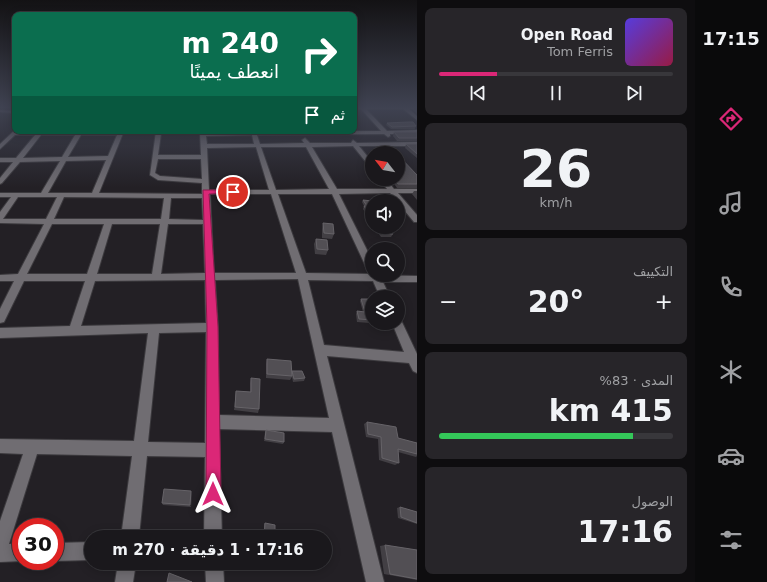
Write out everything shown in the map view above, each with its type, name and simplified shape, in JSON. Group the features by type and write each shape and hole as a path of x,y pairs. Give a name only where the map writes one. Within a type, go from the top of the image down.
{"street":[{"path":"0,147 13,134"},
{"path":"0,182 38,134"},
{"path":"43,195 79,134"},
{"path":"95,195 119,134"},
{"path":"159,134 152,174 158,178 206,190"},
{"path":"203,134 212,327 214,530"},
{"path":"254,134 302,276 375,582"},
{"path":"303,134 334,191 365,255"},
{"path":"347,134 365,156"},
{"path":"388,134 396,144"},
{"path":"0,138 9,138"},
{"path":"155,158 258,146 417,144"},
{"path":"0,160 110,158"},
{"path":"388,186 417,220"},
{"path":"0,195 62,194 168,196 206,190 417,191"},
{"path":"0,319 62,194"},
{"path":"0,217 16,195"},
{"path":"156,277 168,196"},
{"path":"0,221 49,220 208,222"},
{"path":"74,331 109,221"},
{"path":"0,278 21,276 91,278 365,274"},
{"path":"405,278 417,279"},
{"path":"0,333 212,327"},
{"path":"131,530 154,329"},
{"path":"400,330 415,362"},
{"path":"320,350 415,362"},
{"path":"212,422 338,425"},
{"path":"0,446 213,450"},
{"path":"0,547 32,447"},
{"path":"64,552 84,551"},
{"path":"0,553 12,553"},
{"path":"124,582 126,570"},
{"path":"214,570 215,582"}],"building":[{"path":"396,134 417,134 417,138 399,138"},
{"path":"406,144 417,144 417,154"},
{"path":"405,162 417,175 417,184 405,184"},
{"path":"323,223 333,224 334,234 324,233"},
{"path":"316,239 327,240 328,250 317,249"},
{"path":"361,299 365,299 365,312"},
{"path":"357,311 365,312 365,319 359,319"},
{"path":"267,359 291,361 292,376 267,374"},
{"path":"292,371 302,371 305,378 294,379"},
{"path":"251,378 260,379 259,409 235,407 236,391 251,392"},
{"path":"367,422 396,427 398,438 417,443 417,454 398,449 399,463 382,458 381,437 368,434"},
{"path":"266,430 284,433 284,442 265,439"},
{"path":"164,489 191,491 190,505 162,503"},
{"path":"400,507 417,512 417,523 401,517"},
{"path":"265,523 275,525 275,530 264,530"},
{"path":"385,545 417,550 417,579 390,574"},
{"path":"169,573 192,582 167,582"}],"route":[{"path":"213,494 212,327 206,192 233,192"}]}
